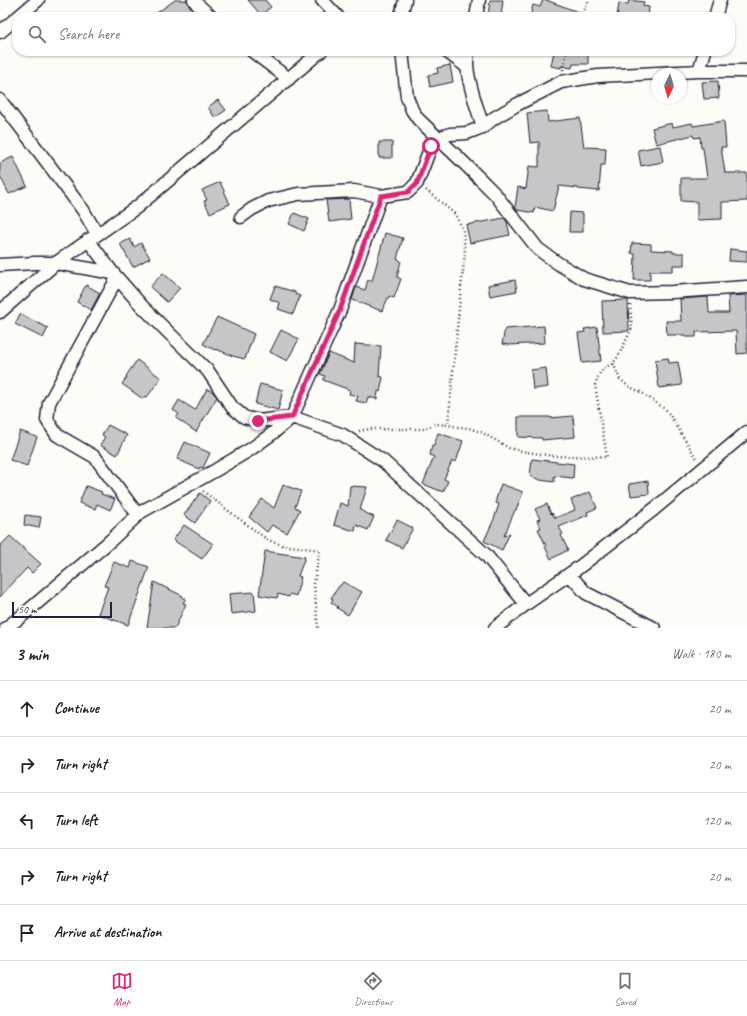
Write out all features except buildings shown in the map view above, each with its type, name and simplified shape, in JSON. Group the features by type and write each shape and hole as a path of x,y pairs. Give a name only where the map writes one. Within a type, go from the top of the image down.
{"street":[{"path":"24,12 38,0"},
{"path":"194,0 206,12"},
{"path":"322,0 333,12"},
{"path":"402,12 405,0"},
{"path":"477,12 479,0"},
{"path":"716,12 720,0"},
{"path":"0,32 12,22"},
{"path":"259,56 289,79"},
{"path":"0,312 56,263 137,206 315,56"},
{"path":"403,56 407,96 412,110 418,119 495,194 538,249 559,264 584,278 630,293 747,288"},
{"path":"453,56 467,67"},
{"path":"468,56 467,67 473,95 483,127"},
{"path":"699,71 704,56"},
{"path":"240,217 268,201 298,194 354,191 381,196 408,192 417,183 431,146 438,138 450,134 467,133 483,127 494,118 518,104 561,82 598,76 699,71 747,71"},
{"path":"0,100 83,210 93,237 115,276 141,305 208,371 232,407 244,417 258,421 292,417 344,435 383,461 486,555 526,604"},
{"path":"6,628 110,541 141,512 216,470 251,448 273,433 292,417 340,310 381,196"},
{"path":"0,265 56,263 115,276"},
{"path":"115,276 48,403 47,420 57,435 95,457 138,515"},
{"path":"495,628 653,510 747,432"},
{"path":"569,574 586,593 654,628"}],"path":[{"path":"583,12 589,0"},
{"path":"561,82 566,56"},
{"path":"417,183 455,214 463,230 465,252 448,425"},
{"path":"344,435 369,428 424,429 434,424 448,425 469,428 483,433 510,448 527,452 553,456 607,457 595,385 598,374 614,362 618,357 632,328 630,293"},
{"path":"614,362 620,379 628,386 644,394 666,410 703,468"},
{"path":"193,483 268,540 282,545 320,550 314,583 318,628"}],"route":[{"path":"258,421 292,417 340,310 381,196 396,195 408,192 417,183 431,146"}]}
